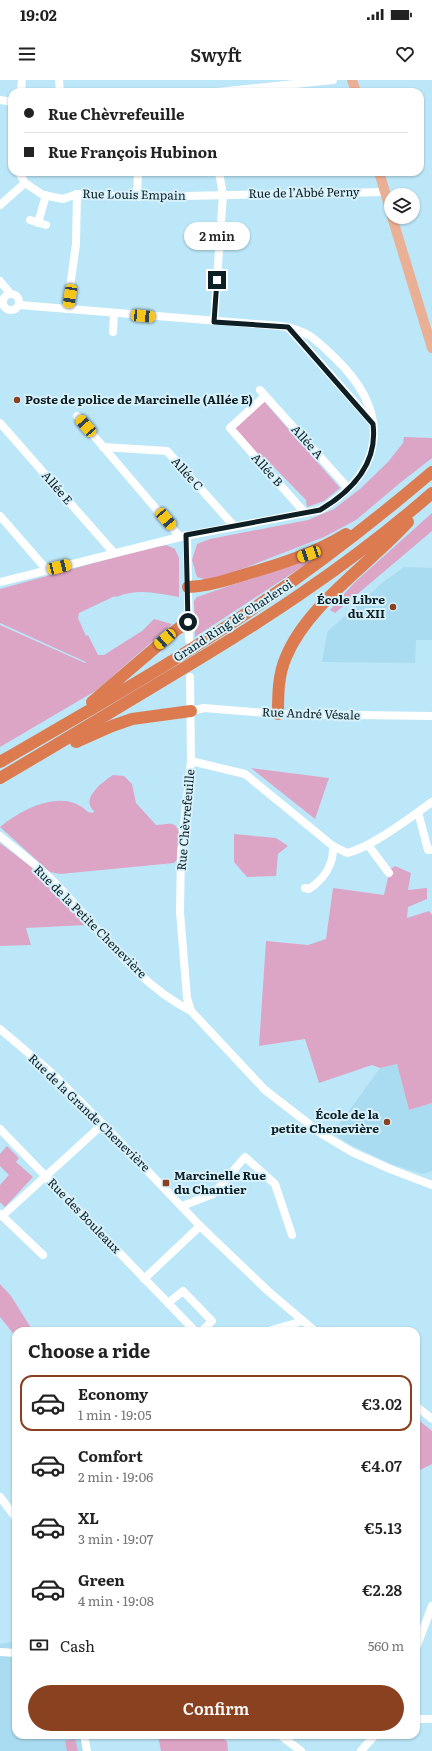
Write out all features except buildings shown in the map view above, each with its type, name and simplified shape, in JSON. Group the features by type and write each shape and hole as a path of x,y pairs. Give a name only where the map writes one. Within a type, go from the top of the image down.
{"highway":[{"name":"Grand Ring de Charleroi","path":"0,762 77,718 204,641 316,565 371,524 432,472"},
{"name":"Grand Ring de Charleroi","path":"0,778 204,657 324,577 418,505 432,492"},
{"path":"278,714 280,674 294,641 309,621 333,594 408,523 418,505"},
{"path":"188,588 210,585 309,554 358,526 371,524"},
{"path":"77,718 91,702 176,630 188,622"},
{"path":"52,748 70,744 93,733 132,719 191,711"}],"main road":[{"path":"380,176 384,189"},
{"path":"394,224 432,348"}],"street":[{"path":"256,88 333,80"},
{"path":"0,205 25,183 21,176"},
{"path":"137,197 138,176"},
{"path":"214,322 223,195 220,176"},
{"name":"Rue Louis Empain","path":"25,183 46,195 63,199 77,194 137,197 223,195"},
{"name":"Rue de l’Abbé Perny","path":"223,195 384,192"},
{"path":"67,309 76,244 77,194"},
{"path":"38,223 46,195"},
{"path":"0,281 10,294 18,296 20,300 19,305 13,310 8,310 2,307 4,298 10,294"},
{"path":"0,582 183,536 320,510 331,504 362,475 372,452 374,433 369,404 360,386 342,364 314,338 298,329 19,305"},
{"path":"113,332 114,313"},
{"path":"288,327 373,424"},
{"name":"Allée A","path":"230,428 262,393 348,488"},
{"path":"76,416 117,464 183,536 188,588 189,640"},
{"name":"Allée E","path":"0,423 114,553"},
{"name":"Allée B","path":"230,428 305,513"},
{"name":"Allée C","path":"103,448 167,451 234,526"},
{"path":"117,464 118,457 126,449"},
{"path":"0,516 47,570"},
{"name":"Rue Chèvrefeuille","path":"190,677 191,761 181,853 180,912 187,998 191,1011"},
{"name":"Rue André Vésale","path":"191,711 204,708 278,714 432,716"},
{"path":"191,761 245,774 333,846 347,853 357,851 368,845 432,802"},
{"path":"418,812 428,850 432,850"},
{"name":"Rue de la Petite Chenevière","path":"0,836 53,881 138,974 177,1003 191,1011 265,1090 322,1134 352,1152 390,1169 432,1184"},
{"path":"368,845 388,873"},
{"path":"305,888 309,889 323,876 330,866 334,854 333,846"},
{"name":"Rue de la Grande Chenevière","path":"0,1028 52,1073 200,1226 268,1291 310,1327"},
{"path":"43,1255 1,1215 103,1124"},
{"name":"Rue des Bouleaux","path":"0,1129 191,1327"},
{"path":"182,1206 213,1194 245,1157 275,1184 292,1235"},
{"path":"144,1279 200,1226"},
{"path":"168,1303 182,1291 212,1321 206,1327"},
{"path":"282,1327 303,1321"},
{"path":"420,1409 432,1419"},
{"path":"0,1497 12,1513"},
{"path":"420,1638 432,1606"},
{"path":"0,1652 12,1653"},
{"path":"420,1719 432,1719"},
{"path":"85,1739 87,1751"},
{"path":"285,1739 301,1751"},
{"path":"361,1751 372,1739"}],"shaded area":[{"path":"262,399 340,488 324,501 307,507 306,500 270,463 262,460 234,429"},
{"path":"404,437 432,438 432,458 356,520 324,537 211,581 197,577 192,560 197,544 210,539 308,520 334,509 360,489 388,462 403,443"},
{"path":"432,513 432,531 335,613 330,610 354,583"},
{"path":"166,545 175,549 179,558 179,597 147,592 124,594 115,596 79,613 78,618 86,636 88,635 98,655 104,655 142,631 154,619 172,624 97,690 0,747 0,625 85,663 86,662 0,623 0,589 148,548"},
{"path":"320,555 195,637 194,601 197,597"},
{"name":"École Libre du XII","path":"404,567 432,568 432,640 416,640 415,663 322,662 327,632 382,583"},
{"path":"251,768 329,778 315,819"},
{"path":"113,775 124,776 132,784 136,803 156,825 172,824 176,826 179,834 179,845 177,860 174,863 60,874 50,872 0,827 9,820 31,808 43,803 55,801 67,801 93,813 94,811 90,806 91,796 98,786"},
{"path":"234,834 276,838 288,846 278,854 276,876 247,877 234,862"},
{"path":"0,843 43,876 87,925 26,928 31,945 0,946"},
{"path":"395,866 411,873 408,890 427,888 427,899 408,907 407,918 429,911 432,915 432,1103 409,1110 397,1064 380,1068 372,1065 319,1083 305,1039 259,1046 266,941 308,945 326,939 333,888 384,895 390,869"},
{"name":"École de la petite Chenevière","path":"397,1064 409,1110 432,1103 432,1171 423,1174 391,1164 347,1143 333,1133 380,1068"},
{"path":"7,1146 19,1158 16,1162 33,1177 5,1207 0,1202 0,1185 9,1175 0,1166 0,1154"},
{"path":"0,1284 11,1296 30,1327 12,1327 12,1332 0,1317"},
{"path":"420,1421 432,1431 432,1464 420,1470"},
{"path":"12,1642 12,1739 86,1739 88,1751 0,1751 0,1644"},
{"path":"75,1739 78,1751 67,1751 65,1741"},
{"path":"159,1739 224,1739 227,1741 228,1751 161,1751"}],"place":[{"name":"Poste de police de Marcinelle (Allée E)","path":"17,400"},
{"name":"École Libre du XII","path":"393,607"},
{"name":"École de la petite Chenevière","path":"387,1122"},
{"name":"Marcinelle Rue du Chantier","path":"166,1183"}],"route":[{"path":"188,622 186,535 320,510 331,504 362,475 372,452 374,433 373,424 288,327 214,322 217,280"}]}
